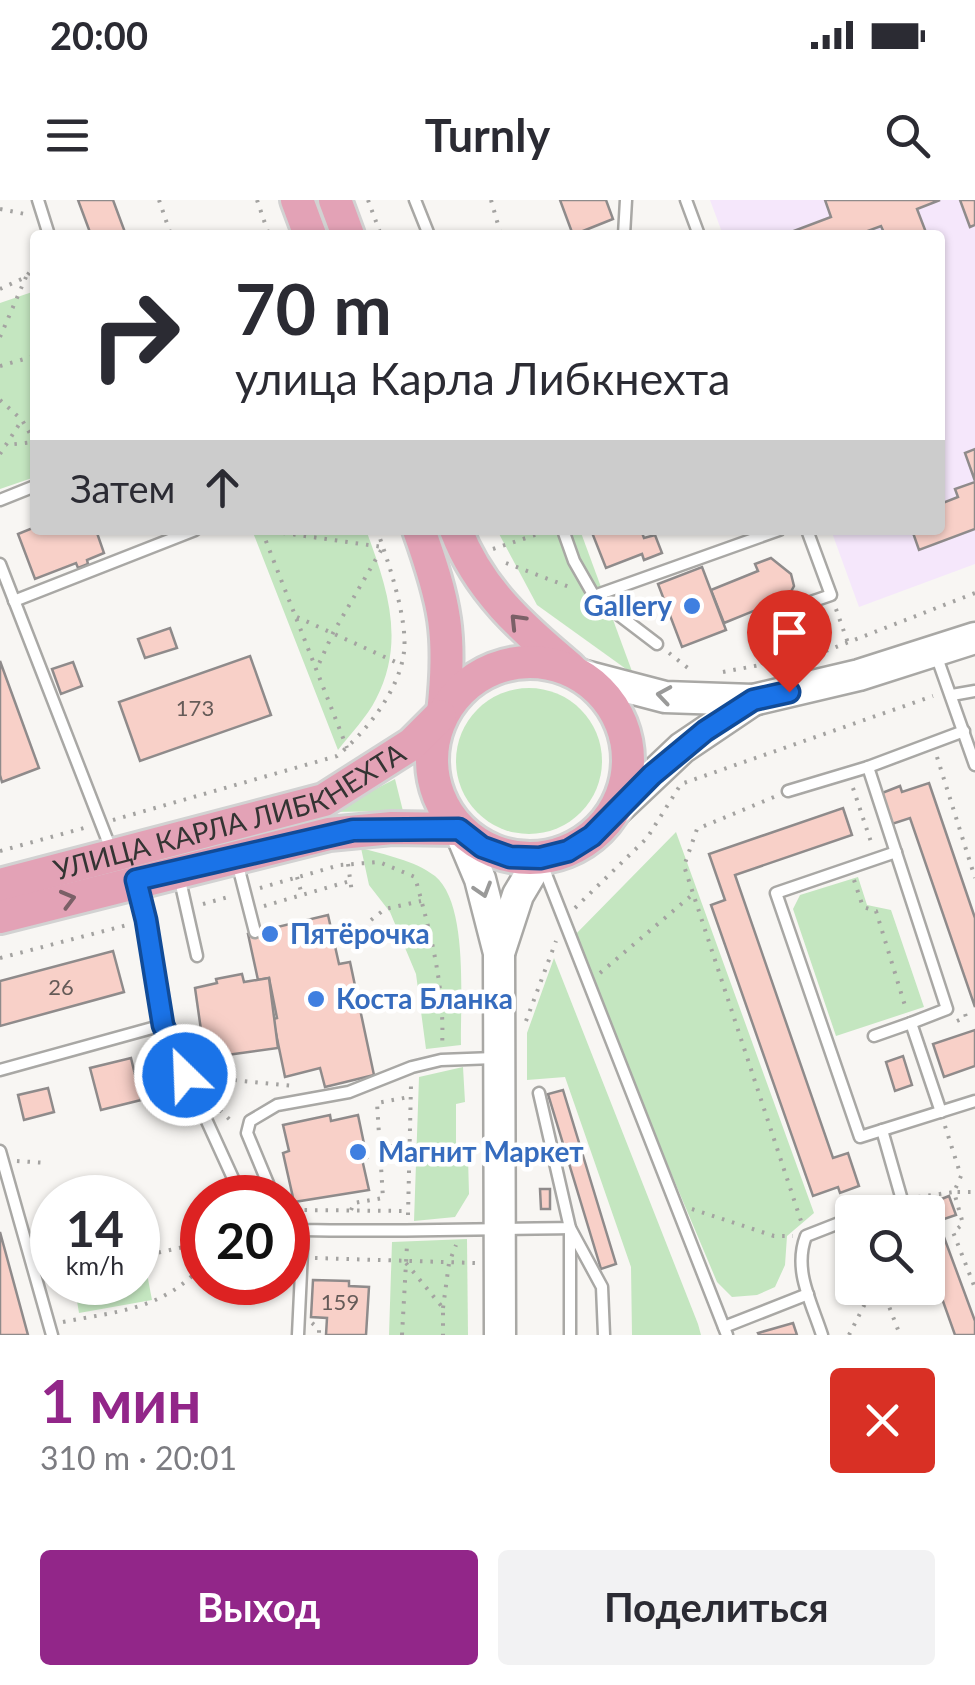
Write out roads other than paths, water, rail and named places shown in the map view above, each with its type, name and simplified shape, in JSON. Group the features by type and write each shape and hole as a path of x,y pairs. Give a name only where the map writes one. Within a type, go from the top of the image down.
{"main road":[{"path":"297,200 308,230"},
{"path":"335,200 346,230"},
{"path":"420,535 443,599 448,640 444,713"},
{"path":"466,539 489,591 516,622 602,694 620,722 628,753 625,786 612,815"},
{"path":"500,1335 499,953 480,879 459,829 441,803 432,773 433,742 444,713 462,689 488,671 517,663 548,664 665,696 753,700 859,675 975,638"},
{"path":"459,829 482,847 510,857 540,858 568,851 592,836 682,748 753,700"},
{"name":"УЛИЦА КАРЛА ЛИБКНЕХТА","path":"0,885 324,800 399,753 444,713"},
{"name":"УЛИЦА КАРЛА ЛИБКНЕХТА","path":"0,917 136,880 353,830 459,829"},
{"path":"499,953 518,895 540,858"}],"lane":[{"path":"38,200 47,230"},
{"path":"415,200 427,230"},
{"path":"624,230 626,200"},
{"path":"686,200 696,230"},
{"path":"0,500 30,488"},
{"path":"14,601 182,535"},
{"path":"565,535 594,596 658,644"},
{"path":"594,596 766,535"},
{"path":"802,605 831,594 809,535"},
{"path":"0,564 113,855"},
{"path":"934,652 975,764"},
{"path":"951,692 975,690"},
{"path":"788,791 868,767 964,731"},
{"path":"868,767 947,1010 874,1036"},
{"path":"896,852 776,893 860,1137 975,1101"},
{"path":"235,856 254,932"},
{"path":"540,858 725,1331 808,1294"},
{"path":"178,870 197,956"},
{"path":"136,880 163,1025 231,1175"},
{"path":"910,1023 941,1112"},
{"path":"1,1071 163,1025"},
{"path":"264,1175 247,1133 250,1121 277,1105 348,1092 441,1060 500,1058"},
{"path":"539,1094 570,1228 570,1335"},
{"path":"882,1130 901,1195"},
{"path":"1,1155 50,1330"},
{"path":"822,1335 798,1256 806,1236 835,1225"},
{"path":"310,1230 570,1228"},
{"path":"570,1228 602,1287 604,1335"},
{"path":"298,1335 299,1305"}],"place":[{"name":"Gallery","path":"692,606"},
{"name":"Пятёрочка","path":"270,934"},
{"name":"Коста Бланка","path":"316,999"},
{"name":"Магнит Маркет","path":"358,1152"}]}
